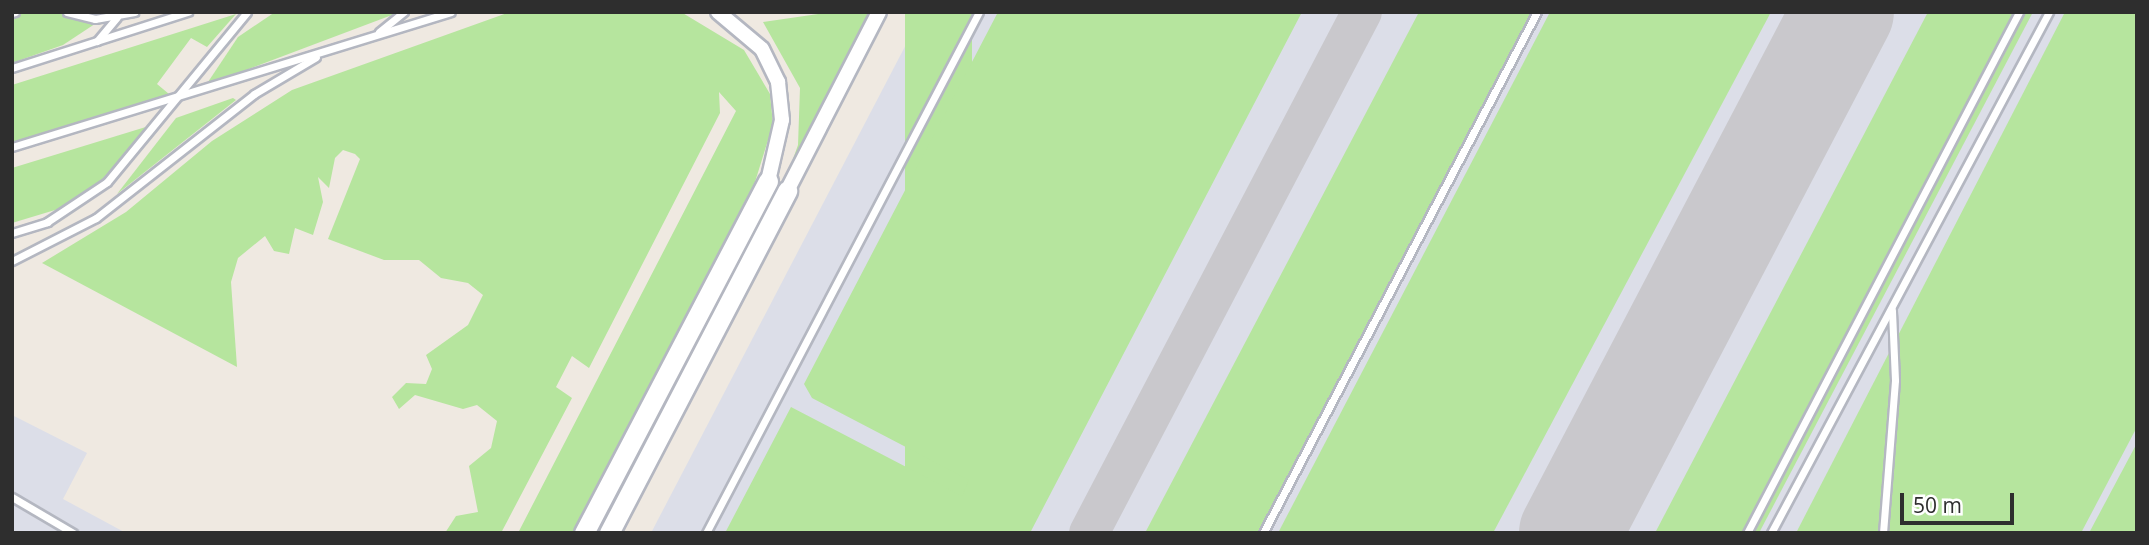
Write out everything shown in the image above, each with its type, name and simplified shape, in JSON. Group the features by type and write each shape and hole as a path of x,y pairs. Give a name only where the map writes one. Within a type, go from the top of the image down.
{"main road":[{"path":"584,533 768,181"},
{"path":"609,533 787,191"}],"street":[{"path":"718,12 762,49 778,82 782,120 768,181"},
{"path":"787,191 879,12"}],"lane":[{"path":"67,12 117,17 134,12"},
{"path":"12,68 188,12"},
{"path":"12,233 93,195 247,12"},
{"path":"356,43 404,12"},
{"path":"12,148 172,101 451,12"},
{"path":"706,533 979,12"},
{"path":"1263,533 1537,12"},
{"path":"1747,533 2019,12"},
{"path":"1770,533 2049,12"},
{"path":"96,41 117,17"},
{"path":"12,261 96,218 254,94 326,51"},
{"path":"1883,533 1895,380 1891,309"},
{"path":"12,497 73,533"}],"shaded area":[{"path":"923,12 2137,12 2137,533 651,533"},
{"path":"12,415 87,453 63,499 126,533 12,533"}],"green space":[{"path":"12,12 113,12 63,45 12,63"},
{"path":"275,12 400,12 206,85 238,37"},
{"path":"510,12 681,12 744,50 770,94 773,124 755,182 574,533 518,533 736,111 719,92 720,113 589,368 572,356 556,387 572,398 501,533 445,533 456,516 478,512 469,466 491,448 497,421 477,405 463,409 415,395 399,409 392,397 406,383 426,384 432,369 426,355 468,325 483,295 468,283 441,278 419,260 384,260 328,239 360,159 355,154 343,150 335,158 329,188 318,177 323,202 313,235 295,228 289,254 274,251 265,236 238,258 231,282 237,367 42,263 126,212 212,141 292,90"},
{"path":"832,12 878,12 783,187 798,145 800,88 763,22"},
{"path":"905,12 972,12 972,533 905,533"},
{"path":"998,12 1302,12 1030,533 725,533 791,407 962,496 969,480 812,398 804,384"},
{"path":"1419,12 1533,12 1261,533 1145,533"},
{"path":"1550,12 1771,12 1493,533 1278,533"},
{"path":"1928,12 2033,12 1759,533 1655,533"},
{"path":"2065,12 2137,12 2137,427 2081,533 1796,533"},
{"path":"236,14 207,47 191,38 157,84 169,94 166,99 12,146 12,85"},
{"path":"233,98 236,100 117,194 176,118"},
{"path":"149,126 93,190 65,207 12,223 12,168"},
{"path":"2137,443 2137,533 2089,533"}],"taxiway":[{"path":"1089,533 1362,12"}],"runway":[{"path":"1570,533 1843,12"}]}
